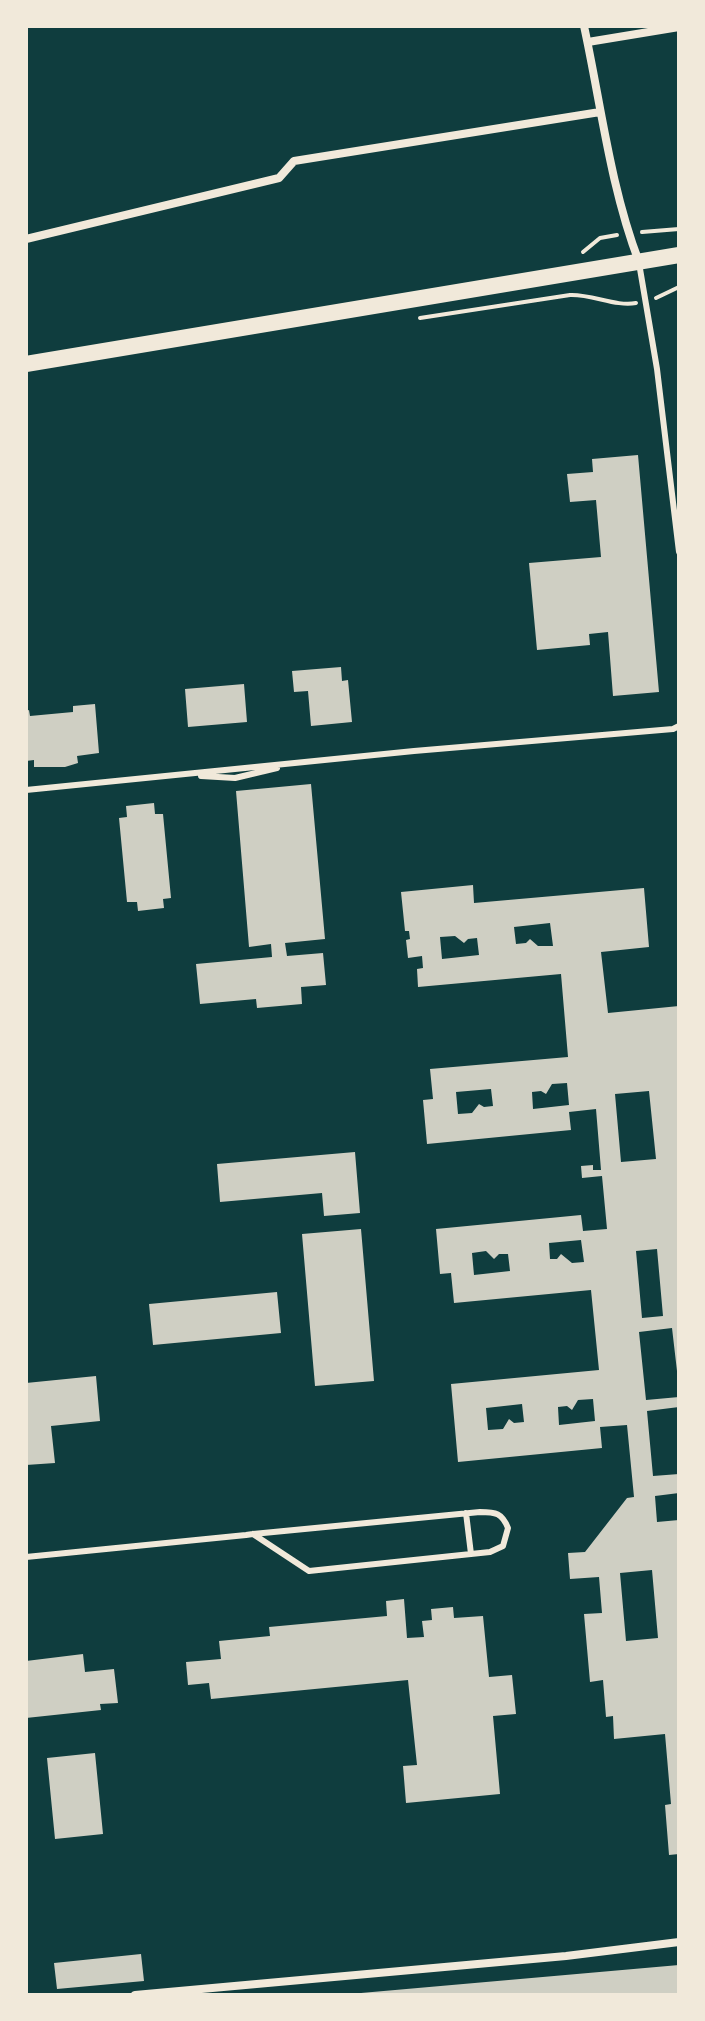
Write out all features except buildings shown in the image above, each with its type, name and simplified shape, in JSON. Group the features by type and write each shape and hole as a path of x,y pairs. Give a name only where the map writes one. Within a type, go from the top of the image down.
{"main road":[{"path":"26,364 679,255"}],"street":[{"path":"584,26 628,234 639,262"},
{"path":"588,42 679,27"},
{"path":"26,239 279,178 294,161 600,112"},
{"path":"135,1995 566,1956 679,1942"}],"lane":[{"path":"639,262 657,369 679,552"},
{"path":"26,790 414,751 673,729 679,726"},
{"path":"26,1557 253,1534 466,1513 496,1512 504,1518 508,1528 503,1546 490,1552 309,1571 253,1534"},
{"path":"466,1513 471,1554"}]}
